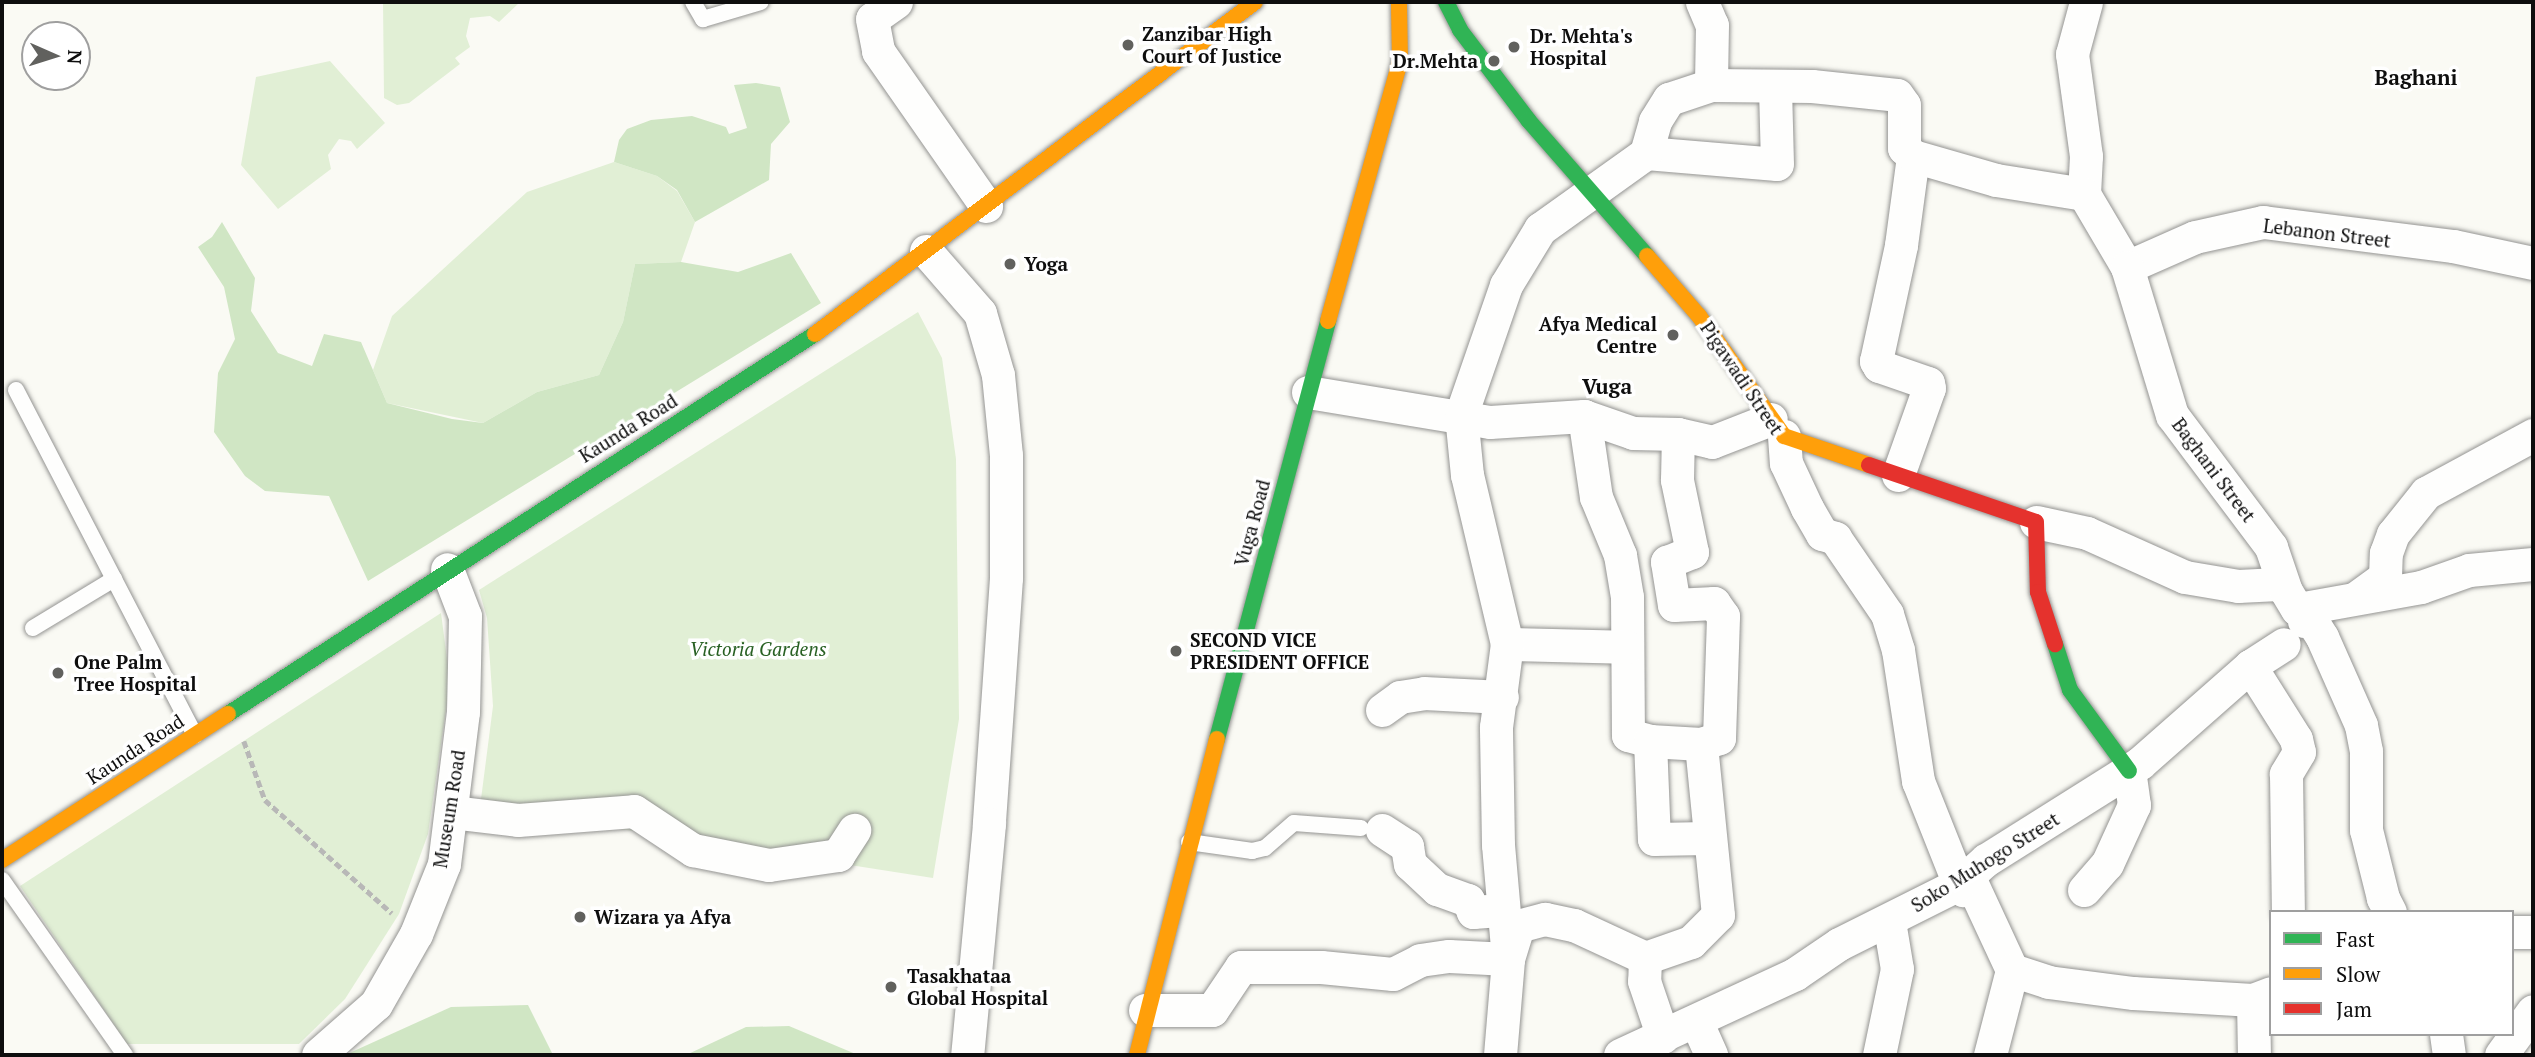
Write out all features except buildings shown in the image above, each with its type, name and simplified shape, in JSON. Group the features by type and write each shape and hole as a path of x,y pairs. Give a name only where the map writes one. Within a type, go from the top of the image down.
{"street":[{"name":"Kaunda Road","path":"2,860 447,569 836,321 1255,2"},
{"name":"Vuga Road","path":"1137,1055 1145,1010 1308,392 1397,74 1402,30 1399,2"},
{"name":"Pigawadi Street","path":"1446,2 1460,30 1522,111 1699,316 1778,428 1786,464 1822,534 1835,538 1887,614 1898,650 1918,781 1959,883"},
{"path":"1702,2 1712,25 1711,85"},
{"path":"1500,1055 1508,959 1503,910 1496,727 1507,644 1467,475 1461,415 1506,285 1540,229 1646,153 1655,121 1669,99 1711,85 1775,88 1812,86 1897,95 1904,104 1904,148 1913,156 1996,180 2084,194 2086,156 2072,54 2086,2"},
{"path":"877,8 878,51 986,206"},
{"path":"1646,153 1777,164 1775,88"},
{"path":"1898,475 1929,388 1928,383 1878,366 1876,361 1901,245 1913,156"},
{"name":"Baghani Street","path":"2084,194 2126,267 2172,415 2271,547 2278,574 2298,624"},
{"name":"Lebanon Street","path":"2126,267 2195,237 2263,222 2453,246 2533,263"},
{"path":"926,251 980,313 998,375 1006,455 1003,619 967,1055"},
{"path":"1308,392 1461,415 1490,422 1584,416 1633,433 1678,434 1712,442 1778,428 1898,475 2036,522 2087,533 2185,577 2238,586 2273,584 2278,574"},
{"path":"1584,416 1596,497 1620,555 1626,586 1628,734 1650,741 1701,744 1719,738 1723,616 1714,603 1674,605 1667,562 1692,552 1677,480 1678,434"},
{"path":"2357,597 2385,577 2386,553 2393,534 2426,493 2533,435"},
{"path":"2036,522 2038,592 2070,690 2129,771 2134,805 2107,864 2084,890"},
{"name":"Soko Muhogo Street","path":"1620,1055 1697,1023 1959,883 2129,771 2298,624 2357,597 2421,587 2469,569 2533,564"},
{"name":"Museum Road","path":"318,1055 376,1003 416,934 444,864 463,712 466,616 447,569"},
{"path":"2298,624 2322,637 2361,725 2366,751 2366,831 2382,898 2389,910"},
{"path":"1507,644 1627,647"},
{"path":"2250,666 2296,739 2299,752 2286,774 2288,910"},
{"path":"1382,710 1400,697 1424,693 1502,697"},
{"path":"1650,741 1654,839 1707,838"},
{"path":"1508,959 1518,926 1545,919 1574,926 1645,958 1691,942 1718,915 1707,838 1701,744"},
{"path":"452,812 518,820 634,811 693,850 769,865 838,855 854,831"},
{"path":"1372,829 1407,846 1408,861 1437,889 1468,900 1473,912 1503,910"},
{"path":"1959,883 1963,890 1972,884 2012,970 1990,1055"},
{"path":"1879,1055 1898,969 1889,922"},
{"path":"2514,932 2533,932"},
{"path":"1145,1010 1212,1010 1241,967 1321,967 1393,974 1420,960 1449,956 1508,959"},
{"path":"1645,958 1644,981 1663,1037"},
{"path":"2012,970 2048,982 2115,992 2262,996 2254,1055"},
{"path":"2501,1055 2533,1011"},
{"path":"1697,1023 1711,1055"}],"lane":[{"path":"693,2 703,19 761,2"},
{"path":"16,390 195,735"},
{"path":"33,628 114,579"},
{"path":"1189,842 1252,851 1265,848 1294,823 1372,829"},
{"path":"2,880 125,1055"}],"path":[{"path":"233,711 265,800 416,934"}],"green space":[{"path":"383,2 520,2 499,22 490,16 470,18 466,36 470,47 455,58 460,64 409,103 397,105 384,98"},
{"path":"330,61 385,123 357,149 351,141 339,139 328,155 331,169 278,209 241,165 256,77"},
{"path":"756,83 780,87 790,122 771,144 769,180 695,222 677,190 657,176 614,162 619,140 627,129 651,120 692,116 726,127 729,134 747,128 734,85"},
{"path":"614,162 657,176 677,191 695,222 681,262 635,264 623,322 599,375 537,392 483,423 387,403 373,370 392,316 527,192"},
{"path":"222,222 255,278 251,311 278,353 312,366 324,334 361,342 387,403 452,419 483,423 537,392 599,375 623,322 635,264 681,262 738,272 791,253 821,303 368,581 329,496 265,491 245,476 214,432 218,373 235,339 224,287 198,247 212,237"},
{"name":"Victoria Gardens","path":"918,312 942,358 956,459 959,719 933,878 480,807 493,706 487,618 479,590"},
{"path":"441,613 450,682 428,834 399,914 345,999 299,1044 127,1044 20,886"},
{"path":"528,1005 553,1055 345,1055 451,1007"},
{"path":"789,1026 858,1055 686,1055 746,1027"}],"traffic: fast":[{"path":"1446,2 1460,30 1529,121 1647,256"},
{"path":"1217,739 1328,321"},
{"path":"228,714 815,334"},
{"path":"2055,644 2070,690 2129,771"}],"traffic: slow":[{"path":"815,334 1255,2"},
{"path":"1328,321 1400,62 1399,2"},
{"path":"1647,256 1699,316 1784,436 1869,465"},
{"path":"2,860 228,714"},
{"path":"1137,1055 1217,739"}],"traffic: jam":[{"path":"1869,465 2036,522 2038,592 2055,644"}],"place":[{"name":"Zanzibar High Court of Justice","path":"1128,45"},
{"name":"Dr. Mehta's Hospital","path":"1514,47"},
{"name":"Dr.Mehta","path":"1494,61"},
{"name":"Yoga","path":"1010,264"},
{"name":"Afya Medical Centre","path":"1673,335"},
{"name":"SECOND VICE PRESIDENT OFFICE","path":"1176,651"},
{"name":"One Palm Tree Hospital","path":"58,673"},
{"name":"Wizara ya Afya","path":"580,917"},
{"name":"Tasakhataa Global Hospital","path":"891,987"}],"district":[{"name":"Baghani","path":"2416,77"},
{"name":"Vuga","path":"1607,386"}]}
